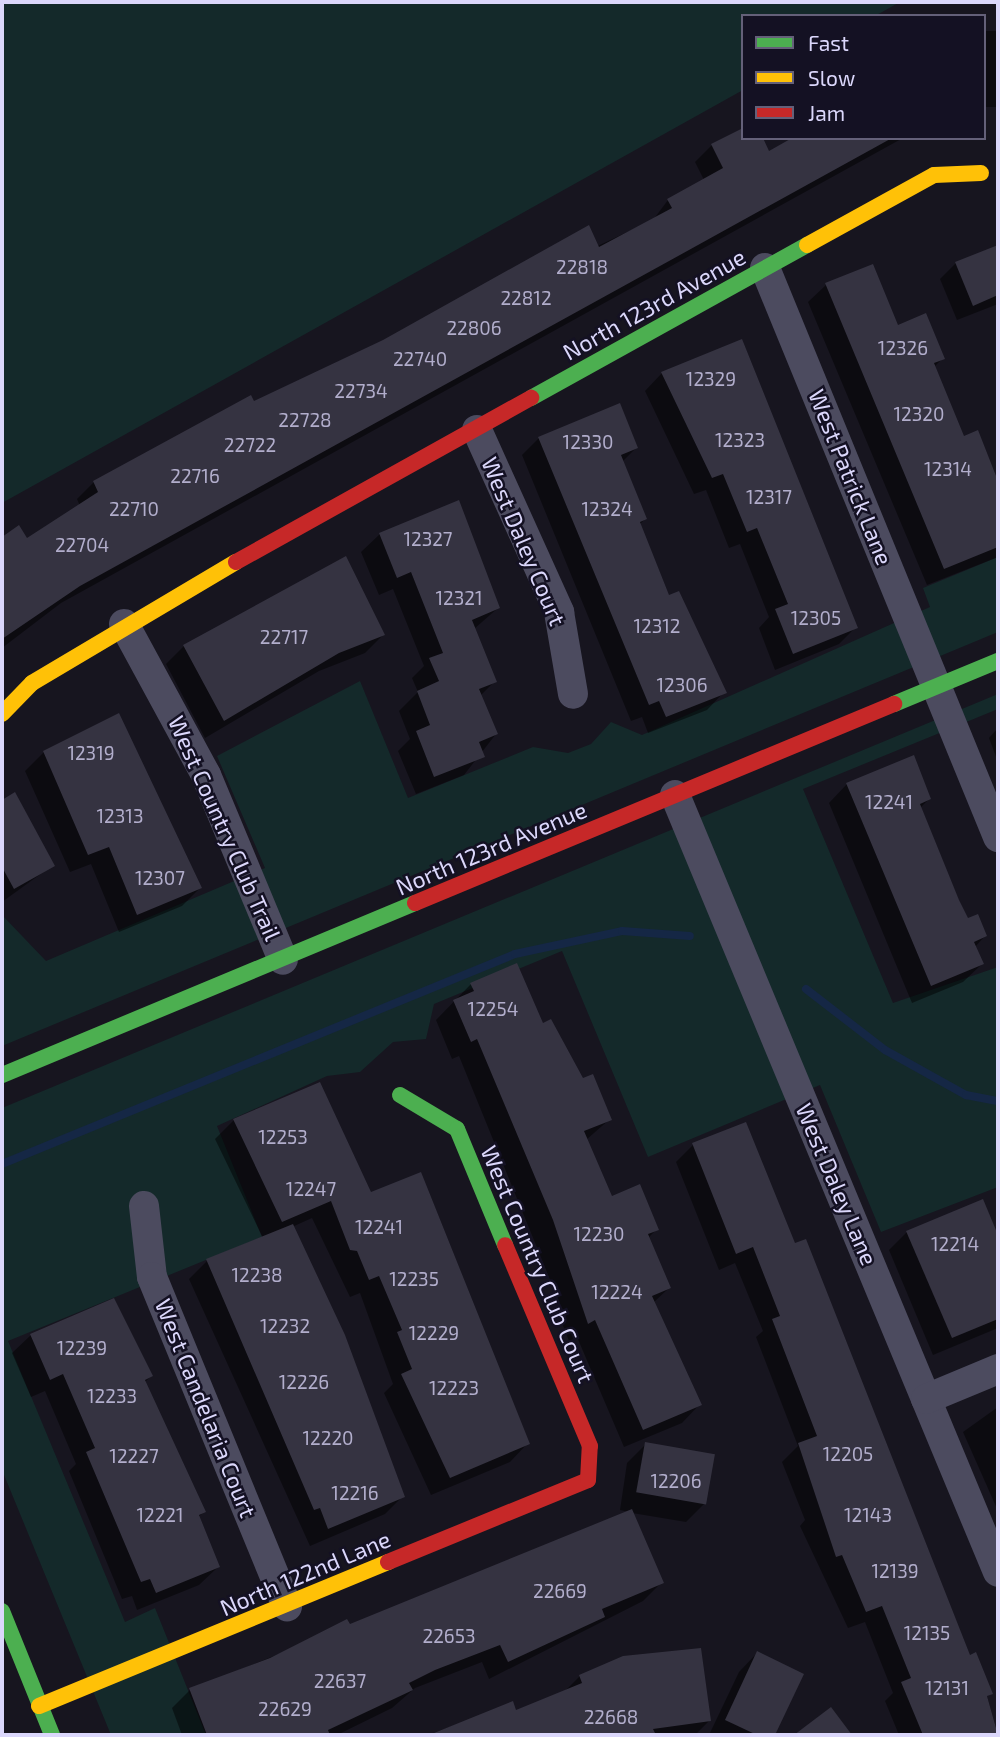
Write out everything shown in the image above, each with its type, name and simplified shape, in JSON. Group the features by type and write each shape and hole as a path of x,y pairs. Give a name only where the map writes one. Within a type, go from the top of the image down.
{"street":[{"name":"North 123rd Avenue","path":"2,715 60,662 124,624 765,268 934,175 981,173"},
{"name":"West Patrick Lane","path":"765,268 998,837"},
{"name":"West Daley Court","path":"477,430 559,612 573,694"},
{"name":"West Country Club Trail","path":"124,624 206,775 283,960"},
{"name":"North 123rd Avenue","path":"2,1075 998,661"},
{"name":"West Daley Lane","path":"675,795 998,1572"},
{"name":"West Country Club Court","path":"400,1095 457,1129 590,1446 588,1480"},
{"name":"West Candelaria Court","path":"144,1206 152,1277 286,1606"},
{"path":"926,1399 998,1369"},
{"name":"North 122nd Lane","path":"40,1706 588,1480"},
{"path":"2,1611 52,1735"}],"green space":[{"path":"2,2 900,2 879,14 741,14 741,91 2,503"},
{"path":"998,557 998,632 2,1046 2,915 46,961 265,868 217,756 360,681 408,798 533,747 568,753 591,744 611,722 642,735 930,607 923,588"},
{"path":"998,694 998,709 803,789 893,1003 998,967 998,1187 881,1232 820,1085 648,1157 562,951 434,1004 426,1039 393,1042 360,1072 327,1076 217,1126 262,1237 8,1341 125,1622 155,1608 206,1735 111,1735 2,1470 2,1108"}],"building":[{"path":"741,129 741,140 764,140 769,151 788,140 888,140 80,586 2,639 2,537 19,525 27,538 98,492 93,481 251,395 254,401 383,340 589,225 599,247 672,208 667,199 723,168 711,144"},
{"path":"998,245 998,295 973,306 955,262"},
{"path":"873,264 898,325 926,313 945,359 934,363 964,436 978,430 998,481 998,547 944,569 825,283"},
{"path":"742,339 858,628 793,654 775,609 788,604 757,528 747,532 723,474 712,478 661,372"},
{"path":"620,403 638,448 621,455 647,519 640,522 669,595 679,591 727,693 666,717 659,701 649,705 538,437"},
{"path":"459,500 500,608 472,620 497,682 479,689 498,734 479,742 485,757 434,777 416,731 430,725 417,691 439,681 429,658 443,653 411,572 397,578 379,533"},
{"path":"346,556 385,635 339,653 224,721 183,645"},
{"path":"119,713 202,888 137,915 109,847 88,855 43,751"},
{"path":"914,755 931,799 920,804 968,918 978,914 987,936 974,942 984,964 931,986 846,783"},
{"path":"15,792 55,866 14,889 2,867 2,800"},
{"path":"517,963 543,1023 551,1019 583,1078 593,1074 612,1120 584,1131 612,1196 640,1184 659,1230 648,1234 671,1288 652,1296 702,1405 643,1430 595,1320 588,1324 553,1220 477,1039 471,1042 453,1000 474,991 470,983"},
{"path":"320,1082 371,1192 421,1172 530,1444 450,1478 401,1374 412,1369 397,1332 402,1330 379,1276 369,1280 357,1251 350,1250 331,1201 282,1222 233,1119"},
{"path":"746,1122 795,1243 806,1239 970,1655 976,1652 993,1694 987,1696 998,1735 923,1735 901,1682 911,1678 882,1606 866,1612 842,1555 836,1557 798,1443 817,1436 772,1319 780,1316 753,1247 736,1254 692,1143"},
{"path":"983,1199 998,1235 998,1319 952,1338 906,1231"},
{"path":"293,1224 345,1335 405,1497 328,1529 320,1508 314,1510 206,1259"},
{"path":"114,1298 153,1376 145,1380 206,1512 199,1515 220,1567 156,1593 150,1579 141,1582 86,1452 95,1448 63,1374 50,1380 30,1334"},
{"path":"645,1442 715,1454 706,1505 636,1492"},
{"path":"632,1509 664,1583 602,1609 605,1617 508,1662 500,1645 435,1670 409,1683 413,1690 328,1730 330,1735 207,1735 189,1688 270,1658 347,1619 350,1624"},
{"path":"701,1648 711,1721 653,1729 656,1735 429,1735 513,1701 516,1710 582,1683 579,1675 623,1656"},
{"path":"757,1651 804,1674 775,1735 757,1735 725,1720"},
{"path":"831,1707 852,1735 794,1735"}],"waterway":[{"path":"2,1164 515,954 622,931 690,936"},
{"path":"806,989 885,1050 966,1095 998,1101"}],"traffic: fast":[{"path":"531,398 807,245"},
{"path":"894,704 998,661"},
{"path":"2,1075 415,903"},
{"path":"400,1095 457,1129 505,1245"},
{"path":"2,1611 52,1735"}],"traffic: slow":[{"path":"807,245 934,175 981,173"},
{"path":"2,714 32,683 236,562"},
{"path":"39,1706 388,1562"}],"traffic: jam":[{"path":"236,562 531,398"},
{"path":"415,903 894,704"},
{"path":"388,1562 588,1480 590,1446 505,1245"}]}
